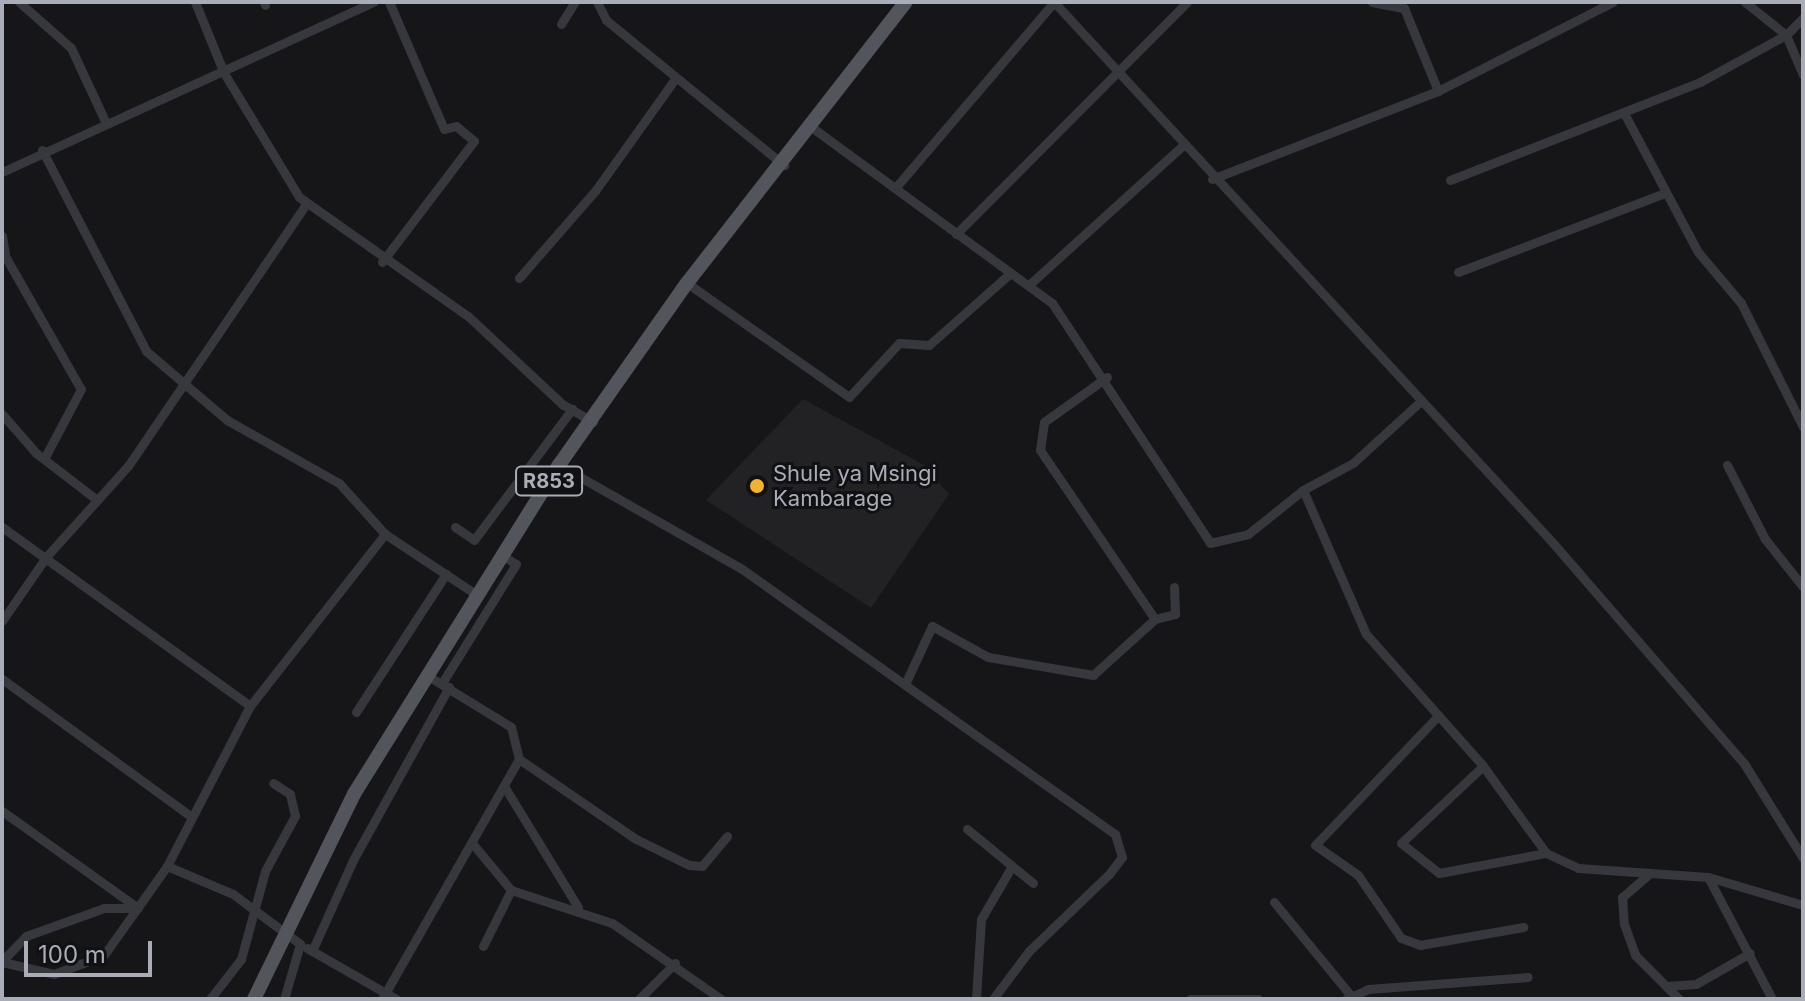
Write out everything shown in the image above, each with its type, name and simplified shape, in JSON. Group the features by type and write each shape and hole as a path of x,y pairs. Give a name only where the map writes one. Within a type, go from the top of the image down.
{"main road":[{"name":"R853","path":"254,999 284,933 425,674 559,465 593,422 687,283 784,165 810,126 906,2"}],"street":[{"path":"19,2 71,48 106,123"},
{"path":"195,2 224,73 307,203 382,262 468,316 572,409 593,422"},
{"path":"2,172 42,150 224,73 374,2"},
{"path":"382,262 474,141 456,126 444,129 389,2"},
{"path":"561,24 575,2"},
{"path":"597,2 606,20 784,165"},
{"path":"896,187 1054,2 1212,179 1422,400 1745,765 1803,858"},
{"path":"956,234 1187,2"},
{"path":"1372,2 1404,8 1438,91"},
{"path":"1212,179 1438,91 1613,2"},
{"path":"1745,2 1786,35 1803,75"},
{"path":"1450,180 1624,113 1786,35 1803,18"},
{"path":"519,278 595,191 675,79"},
{"path":"1624,113 1698,252 1741,303 1803,427"},
{"path":"810,126 896,187 1008,275 1031,283 1107,377 1210,543 1248,534 1303,490 1353,463 1422,400"},
{"path":"1031,283 1183,145"},
{"path":"42,150 146,351 227,420 339,483 385,534 477,595"},
{"path":"1458,272 1665,193"},
{"path":"2,621 46,557 97,500 184,383 307,203"},
{"path":"2,236 5,256 81,389 44,459"},
{"path":"687,283 849,397 899,343 929,345 1008,275"},
{"path":"1107,377 1044,422 1040,450 1155,619"},
{"path":"455,527 474,540 572,409"},
{"path":"2,414 44,459 97,500"},
{"path":"559,465 742,569 906,682 1120,840 1122,857 1109,874 1029,951 993,999"},
{"path":"1727,465 1765,539 1803,587"},
{"path":"1303,490 1366,634 1436,718 1483,766 1546,853 1578,868 1708,877 1803,905"},
{"path":"2,527 250,706"},
{"path":"138,908 77,916 54,931 26,936 2,962 54,974 86,968 104,955 138,908 167,866 189,815 250,706 385,534"},
{"path":"312,951 446,685 516,564 503,556"},
{"path":"356,712 446,574"},
{"path":"906,682 932,626 988,657 1093,675 1155,619 1175,614 1174,587"},
{"path":"425,674 511,727 519,759 636,839 689,865 702,866 727,836"},
{"path":"2,679 189,815"},
{"path":"1436,718 1315,845 1358,875 1401,938 1420,945 1523,927"},
{"path":"383,996 519,759"},
{"path":"1483,766 1401,843 1439,873 1546,853"},
{"path":"210,999 241,959 250,914 295,816 290,794 273,783"},
{"path":"504,786 578,907"},
{"path":"2,811 138,908"},
{"path":"967,829 1033,883"},
{"path":"472,843 511,890 578,907 675,963 721,999"},
{"path":"167,866 233,894 250,914 383,996 396,999"},
{"path":"976,999 981,919 1012,866"},
{"path":"1651,872 1622,897 1624,924 1635,955 1679,999"},
{"path":"1708,877 1772,999"},
{"path":"483,946 511,890"},
{"path":"1274,902 1349,998 1368,989 1528,977"},
{"path":"284,999 300,944"},
{"path":"1666,986 1696,984 1750,953"},
{"path":"639,999 675,963"},
{"path":"1190,999 1258,999"}],"shaded area":[{"path":"803,399 924,465 949,494 871,608 706,500"}],"place":[{"name":"Shule ya Msingi Kambarage","path":"757,486"}]}
